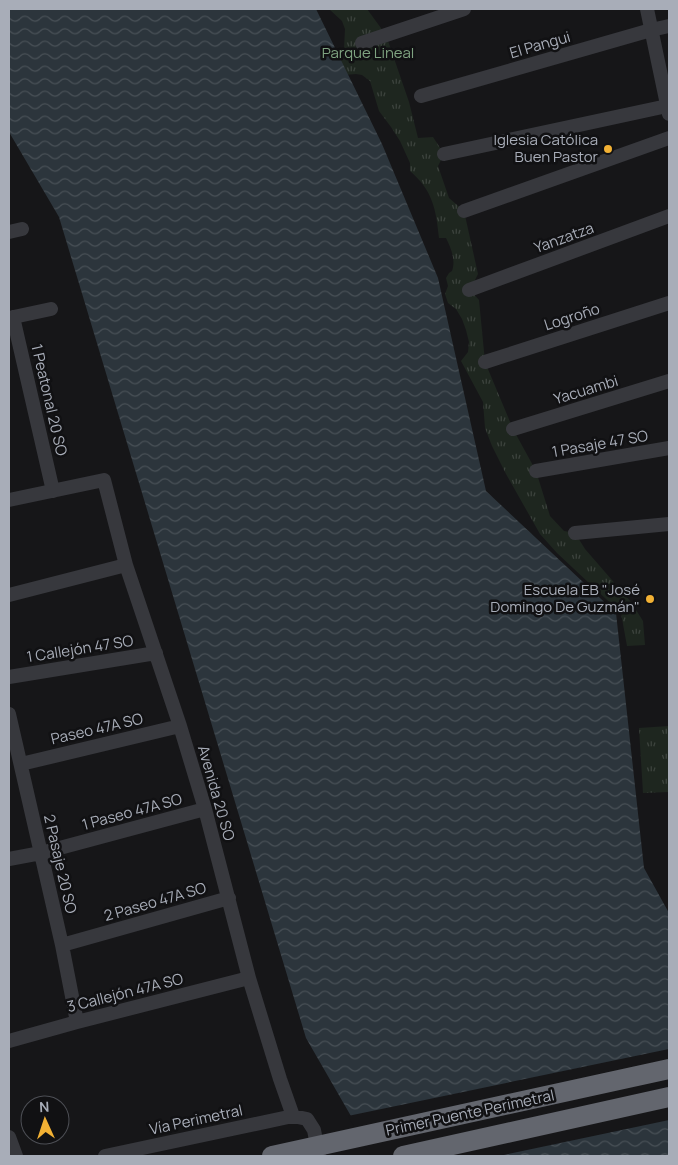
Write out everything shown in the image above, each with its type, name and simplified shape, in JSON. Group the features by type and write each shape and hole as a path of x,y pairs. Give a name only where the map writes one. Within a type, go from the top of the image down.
{"highway":[{"name":"Primer Puente Perimetral","path":"272,1156 669,1069"},
{"name":"Primer Puente Perimetral","path":"403,1156 669,1097"}],"street":[{"path":"362,43 464,9"},
{"path":"444,154 668,110 647,9"},
{"name":"El Pangui","path":"420,96 669,26"},
{"path":"464,211 669,138"},
{"name":"Yanzatza","path":"469,290 669,216"},
{"name":"Logroño","path":"485,362 669,303"},
{"path":"11,318 51,309"},
{"name":"1 Peatonal 20 SO","path":"11,318 53,491"},
{"name":"Yacuambi","path":"513,429 669,381"},
{"name":"1 Pasaje 47 SO","path":"536,471 669,448"},
{"name":"Avenida 20 SO","path":"53,491 104,480 126,565 180,726 249,978 293,1116"},
{"path":"9,500 53,491"},
{"path":"575,532 669,524"},
{"path":"9,595 126,565"},
{"name":"1 Callejón 47 SO","path":"9,677 156,653"},
{"name":"2 Pasaje 20 SO","path":"9,714 62,945 76,1022"},
{"name":"Paseo 47A SO","path":"21,764 180,726"},
{"name":"1 Paseo 47A SO","path":"9,859 41,854 204,810"},
{"name":"2 Paseo 47A SO","path":"62,945 228,898"},
{"name":"3 Callejón 47A SO","path":"9,1041 249,978"},
{"path":"293,1116 307,1119 314,1130 319,1156"},
{"name":"Vía Perimetral","path":"105,1156 293,1116"},
{"path":"9,1137 16,1156"}],"green space":[{"name":"Parque Lineal","path":"329,9 367,9 386,35 409,102 418,138 433,137 444,154 438,166 449,198 464,211 478,274 470,290 479,300 485,362 513,429 536,471 550,516 564,531 575,533 585,549 631,602 643,621 645,645 627,646 621,613 557,553 540,534 492,446 485,428 483,402 461,361 468,352 469,342 466,330 462,319 456,309 448,303 445,294 448,286 446,278 453,267 451,250 446,238 439,238 432,201 424,186 410,171 410,163 400,141 379,111 370,81 362,75 344,75 336,61 344,49 345,29 342,21"},
{"path":"669,726 669,792 643,793 639,728"}],"water":[{"path":"9,9 316,9 382,144 438,278 486,491 616,613 644,868 669,913 669,1156 374,1156 306,1038 59,217 9,132"}],"pier":[{"path":"669,1049 669,1120 499,1156 371,1156 348,1116"}],"place":[{"name":"Iglesia Católica Buen Pastor","path":"608,149"},
{"name":"Escuela EB \"José Domingo De Guzmán\"","path":"650,599"}]}
